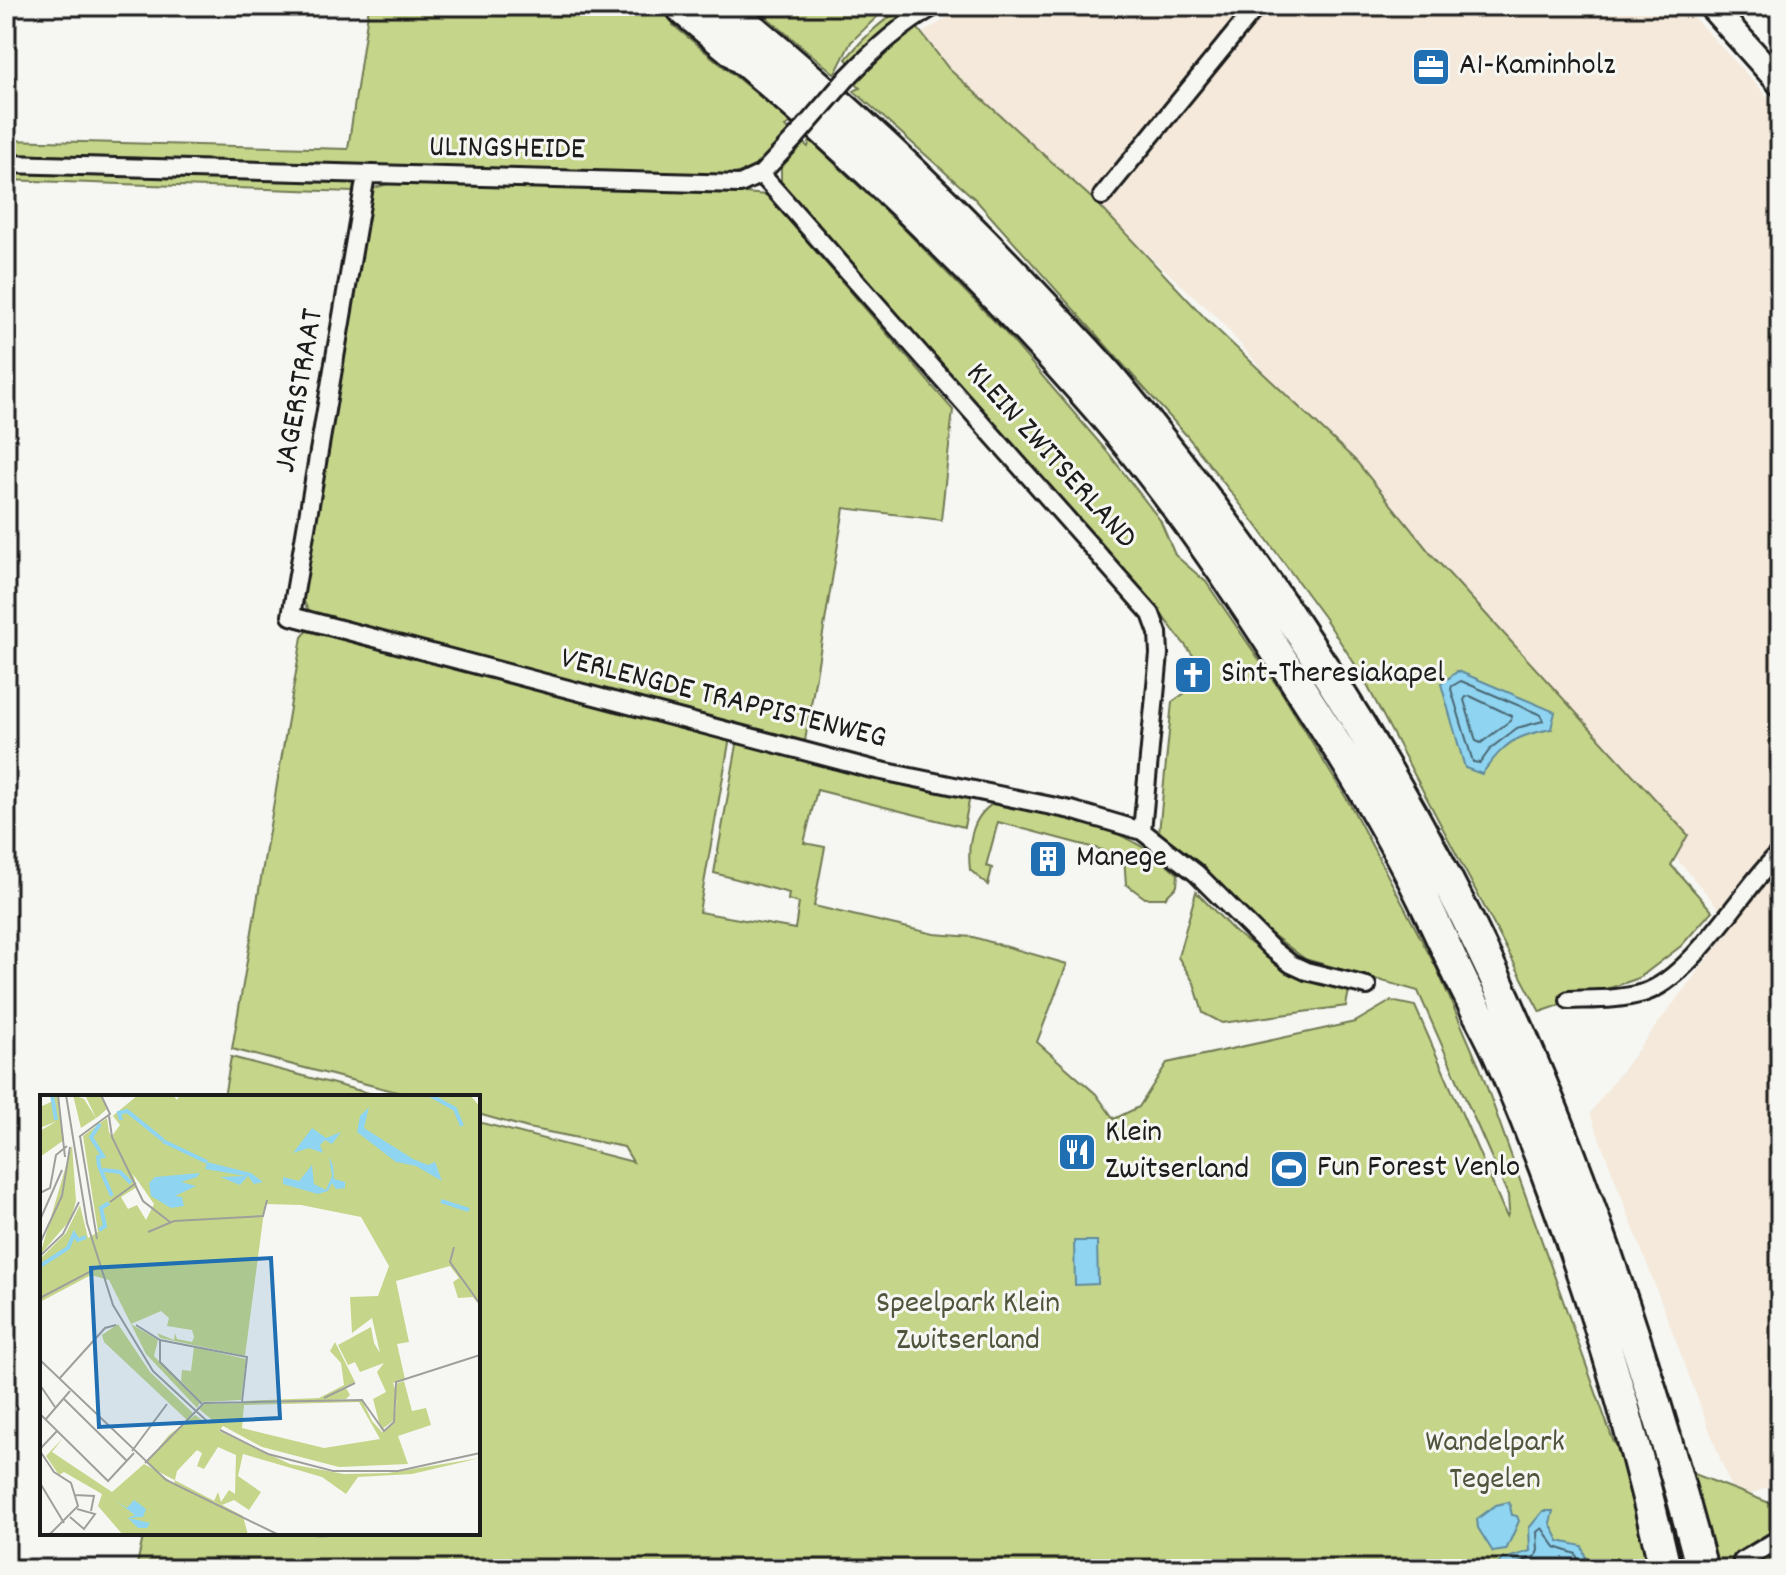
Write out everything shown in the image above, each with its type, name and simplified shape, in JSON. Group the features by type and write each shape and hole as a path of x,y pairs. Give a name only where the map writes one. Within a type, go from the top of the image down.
{"highway":[{"path":"724,6 880,139 979,236 1115,384 1225,524 1280,603 1380,760 1438,862 1492,969 1587,1199 1673,1459 1702,1569"},
{"path":"683,9 859,159 963,260 1089,397 1204,544 1348,761 1416,884 1498,1053 1529,1128 1607,1346 1665,1569"}],"main road":[{"path":"1711,6 1780,83"}],"street":[{"path":"761,174 879,45 913,18 935,6"},
{"path":"1102,196 1257,6"},
{"name":"ULINGSHEIDE","path":"6,164 740,184 761,174"},
{"name":"KLEIN ZWITSERLAND","path":"761,174 1151,614 1158,633 1159,654 1142,831"},
{"name":"JAGERSTRAAT","path":"291,616 366,175"},
{"name":"VERLENGDE TRAPPISTENWEG","path":"291,616 872,769 1071,810 1142,831"},
{"path":"1142,831 1196,873 1291,964 1306,971 1367,986"},
{"path":"1569,1000 1618,999 1647,992 1670,978 1703,945 1780,852"},
{"path":"1742,1561 1780,1538"}],"shaded area":[{"path":"967,6 1683,6 1780,110 1780,1482 1736,1500 1590,1113 1733,925 1219,319 911,40"}],"green space":[{"path":"369,6 685,6 673,25 792,123 785,127 790,131 754,167 730,176 6,154 6,140 348,149"},
{"path":"753,6 888,6 851,42 835,74"},
{"path":"907,6 918,6 879,36 851,65 846,59 859,44 881,23"},
{"path":"916,26 949,69 1098,204 1207,320 1357,462 1430,553 1688,835 1671,865 1712,911 1681,946 1639,978 1540,1012 1360,672 1251,518 1187,436 975,199 854,91 860,88 854,82","holes":["1458,672 1551,729 1521,735 1497,753"]},
{"path":"810,140 903,228 1004,331 1109,454 1160,520 1175,555 1206,582 1282,693 1351,806 1437,969 1480,1068 1614,1443 1780,1507 1780,1569 136,1569 144,1535 480,1535 480,1123 633,1162 624,1147 528,1128 480,1115 480,1095 408,1095 232,1049 302,637 307,631 730,737 699,912 795,929 799,903 788,900 789,893 714,873 738,739 970,796 964,827 817,790 804,843 825,847 814,906 934,934 973,937 1067,964 1037,1042 1096,1094 1114,1119 1139,1107 1167,1063 1355,1022 1391,1001 1415,1006 1507,1217 1508,1195 1418,991 1305,959 1265,929 1202,865 1159,833 1172,702 1209,676 1154,605 781,186 781,166 802,142 808,147"},
{"path":"6,168 354,181 353,192 6,180"},
{"path":"388,184 722,191 767,195 953,410 941,520 844,508 805,741 314,614 307,608 303,600 369,198 374,188"},
{"path":"1000,800 1071,817 1117,834 1159,858 1178,874 1177,886 1165,898 1145,898 1126,884 1124,857 1121,855 998,822 986,866 992,868 988,885 970,870 969,849 977,820"},
{"path":"1196,892 1235,932 1293,974 1349,990 1346,1006 1222,1023 1203,1013 1194,983 1178,957"},
{"path":"231,1057 376,1095 224,1095"}],"water":[{"path":"1458,671 1555,712 1551,729 1511,742 1482,774 1465,768 1441,684"},
{"path":"1074,1241 1097,1241 1098,1284 1075,1285"},
{"path":"1509,1502 1512,1515 1517,1516 1519,1521 1506,1550 1493,1552 1478,1528 1477,1519 1496,1505"},
{"path":"1543,1511 1553,1511 1550,1523 1559,1541 1582,1546 1589,1569 1495,1569 1501,1560 1530,1551 1529,1528"}],"place":[{"name":"A1-Kaminholz","path":"1431,67"},
{"name":"Sint-Theresiakapel","path":"1193,675"},
{"name":"Manege","path":"1048,859"},
{"name":"Klein Zwitserland","path":"1077,1152"},
{"name":"Fun Forest Venlo","path":"1289,1169"}],"park label":[{"name":"Speelpark Klein Zwitserland","path":"968,1324"},
{"name":"Wandelpark Tegelen","path":"1495,1462"}]}
